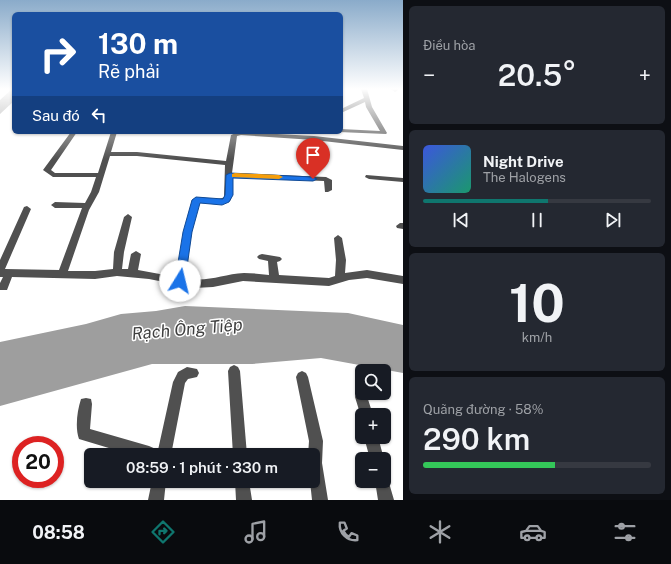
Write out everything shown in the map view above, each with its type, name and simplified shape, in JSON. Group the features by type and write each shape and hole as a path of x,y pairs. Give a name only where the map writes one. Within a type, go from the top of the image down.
{"street":[{"path":"343,131 384,133 373,112"},
{"path":"73,134 47,170 53,175 100,175"},
{"path":"62,274 87,206 95,192 113,134"},
{"path":"180,281 188,232 196,200 222,202 226,200 229,195 229,163 233,136 235,134 298,134 403,148"},
{"path":"108,154 137,154 229,163"},
{"path":"230,175 326,179 328,180 328,190"},
{"path":"369,177 403,180"},
{"path":"55,205 87,206"},
{"path":"3,287 3,273 27,208"},
{"path":"117,272 119,252 128,217"},
{"path":"338,238 337,244 341,260 340,278"},
{"path":"132,274 136,254"},
{"path":"262,258 274,259 274,277"},
{"path":"3,273 95,275 117,272 150,275 194,284 212,283 243,277 274,277 334,282 340,278 367,274 403,280"},
{"path":"234,371 240,448"},
{"path":"165,448 179,382 182,376 187,373 193,373"},
{"path":"302,376 316,441 315,463 320,500"},
{"path":"86,404 83,429 84,434 132,448"},
{"path":"156,500 158,488"},
{"path":"243,488 244,500"},
{"path":"383,488 386,500"}],"water":[{"name":"Rạch Ông Tiệp","path":"185,306 348,313 403,325 403,373 391,371 391,364 355,364 321,358 252,364 152,364 0,406 0,342 86,324 121,314 156,311"}],"slow traffic":[{"path":"235,176 279,177"}],"route":[{"path":"180,281 188,232 196,200 222,202 226,200 229,195 230,175 313,179"}]}
